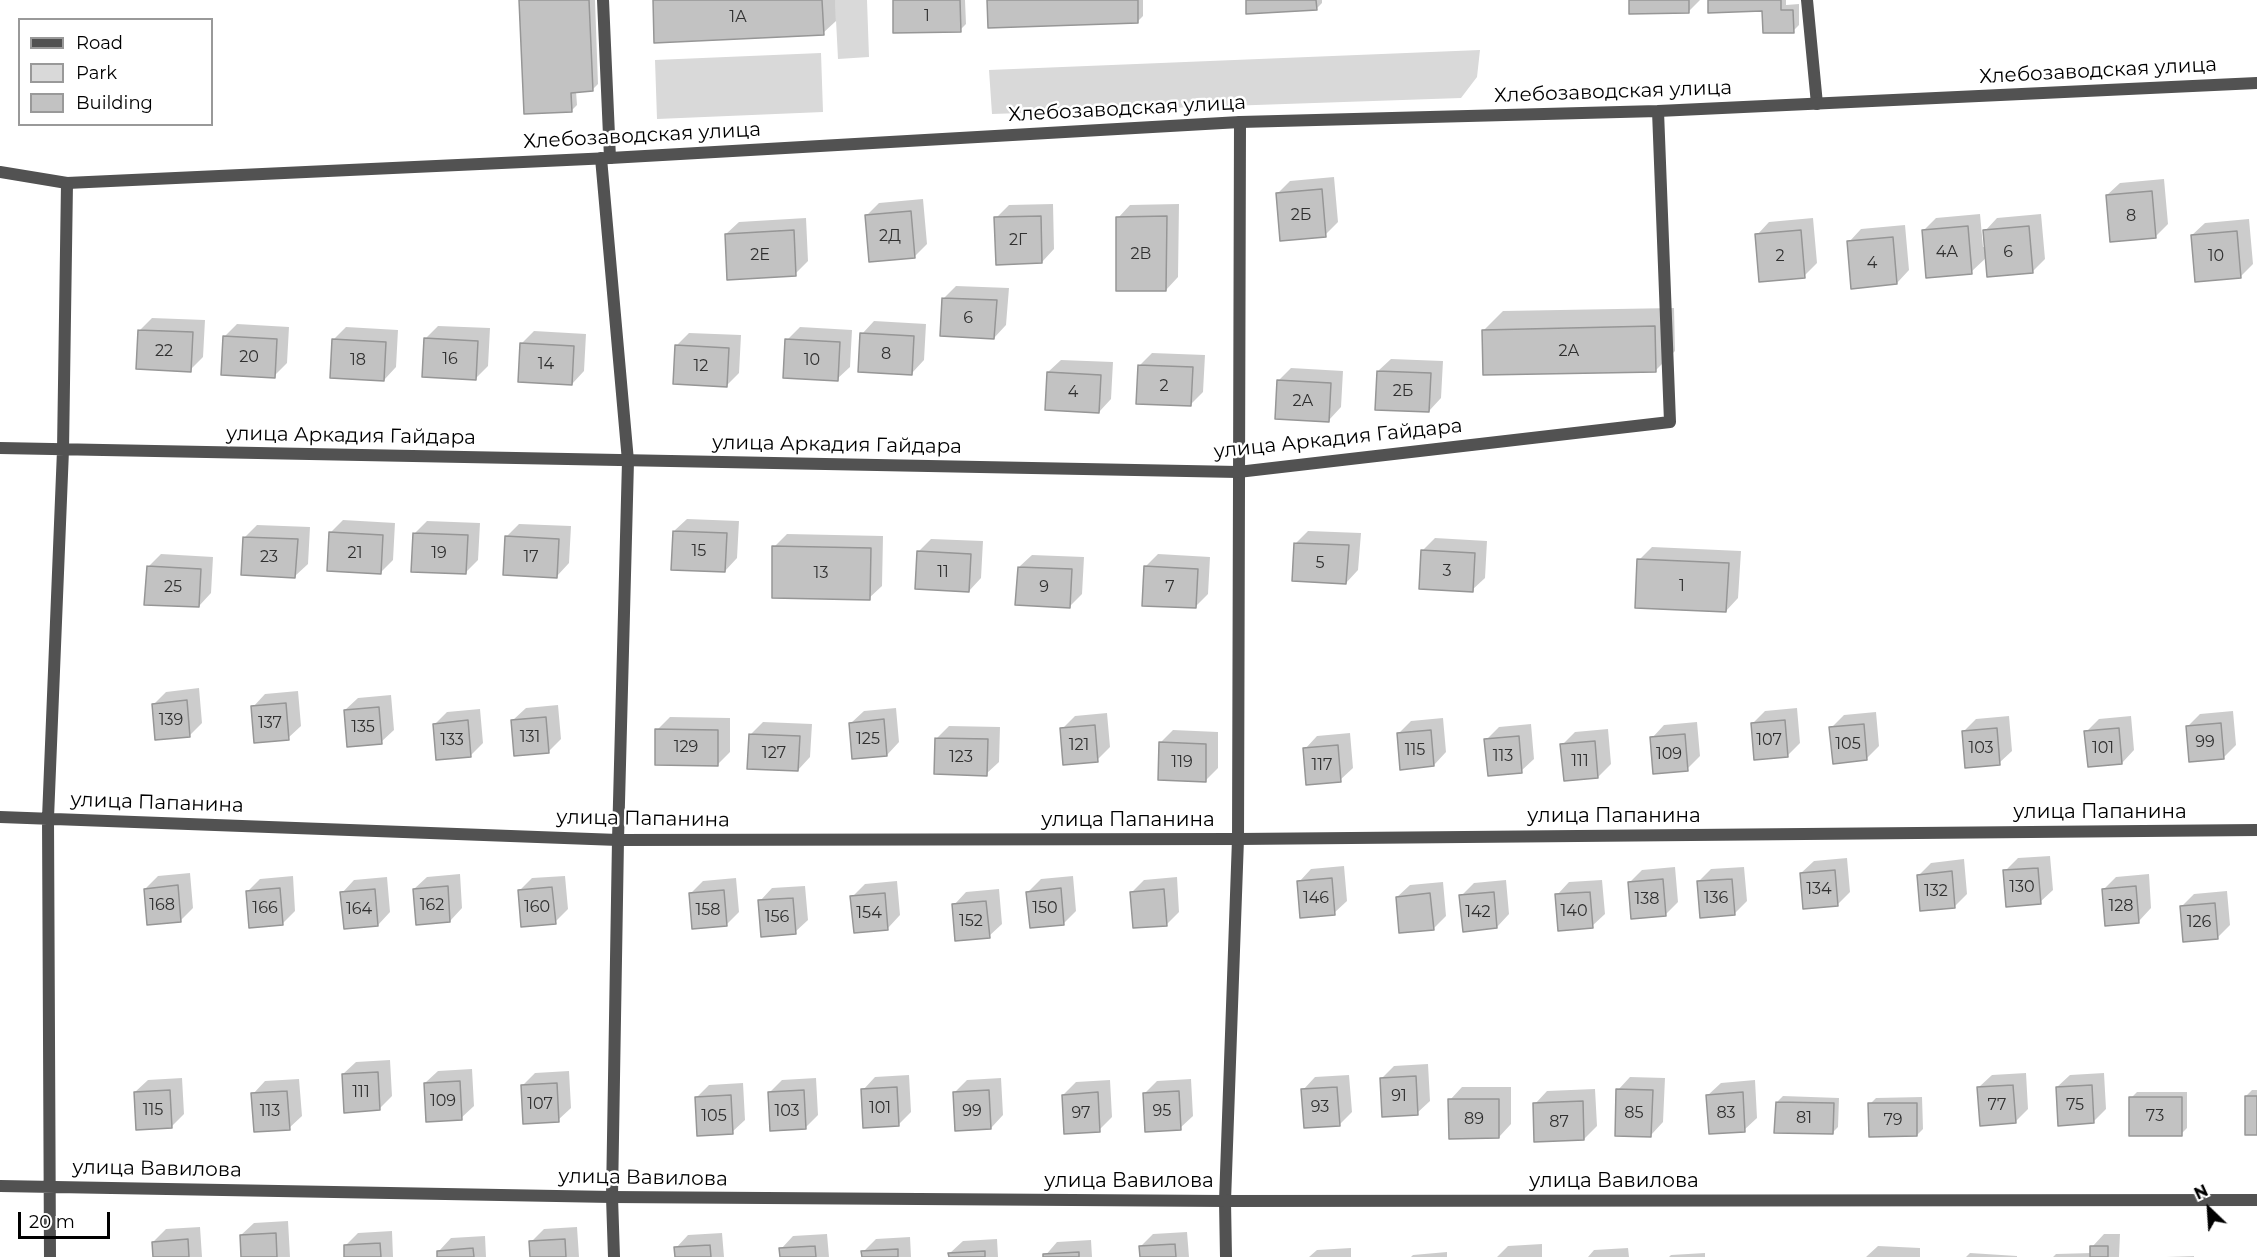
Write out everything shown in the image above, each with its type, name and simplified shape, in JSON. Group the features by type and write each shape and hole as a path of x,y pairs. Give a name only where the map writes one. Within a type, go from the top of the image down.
{"street":[{"path":"603,0 605,158 628,461 618,840 612,1197 614,1257"},
{"path":"1807,0 1817,104"},
{"name":"Хлебозаводская улица","path":"0,172 68,183 605,158 1240,122 1658,111 2257,83"},
{"name":"улица Аркадия Гайдара","path":"0,448 1238,472 1670,422 1658,111"},
{"path":"1226,1257 1225,1201 1238,839 1240,122"},
{"path":"50,1257 48,818 63,450 68,183"},
{"name":"улица Папанина","path":"0,817 618,840 1238,839 2257,831"},
{"name":"улица Вавилова","path":"0,1186 612,1197 1225,1201 2257,1200"}],"green space":[{"path":"835,0 867,0 869,57 838,59"},
{"path":"1480,50 1477,77 1461,98 992,114 989,70"},
{"path":"821,53 823,112 657,119 655,60"}],"building":[{"path":"519,0 589,0 593,91 571,93 572,112 524,114"},
{"path":"653,0 822,0 824,35 654,43"},
{"path":"893,0 960,0 961,32 893,33"},
{"path":"987,0 1138,0 1138,23 988,28"},
{"path":"1246,0 1316,0 1317,10 1246,14"},
{"path":"1629,0 1689,0 1689,13 1629,14"},
{"path":"1708,0 1781,0 1781,10 1793,10 1794,33 1763,33 1762,11 1708,13"},
{"path":"1322,189 1326,237 1280,241 1276,193"},
{"path":"2152,191 2156,238 2110,242 2106,195"},
{"path":"911,211 915,258 869,262 865,215"},
{"path":"1041,216 1042,263 996,265 994,217"},
{"path":"1167,216 1166,291 1116,291 1116,217"},
{"path":"1968,226 1972,274 1926,278 1922,230"},
{"path":"2029,226 2033,273 1987,277 1983,230"},
{"path":"794,230 796,276 727,280 725,234"},
{"path":"1801,230 1805,278 1759,282 1755,234"},
{"path":"2237,231 2241,278 2195,282 2191,235"},
{"path":"1893,237 1897,284 1851,289 1847,241"},
{"path":"942,298 997,300 994,339 940,336"},
{"path":"1655,326 1656,372 1483,375 1482,330"},
{"path":"138,330 193,332 191,372 136,369"},
{"path":"860,333 914,336 912,375 858,372"},
{"path":"223,336 277,339 275,378 221,375"},
{"path":"424,338 478,341 476,380 422,377"},
{"path":"332,339 386,342 384,381 330,378"},
{"path":"785,339 840,342 838,381 783,378"},
{"path":"520,343 574,346 572,385 518,382"},
{"path":"675,345 729,348 727,387 673,384"},
{"path":"1138,365 1193,367 1191,406 1136,404"},
{"path":"1377,371 1431,373 1429,412 1375,410"},
{"path":"1047,372 1101,375 1099,413 1045,410"},
{"path":"1277,380 1331,383 1329,422 1275,419"},
{"path":"673,531 727,533 725,572 671,570"},
{"path":"329,532 383,535 381,574 327,571"},
{"path":"413,533 468,535 466,574 411,572"},
{"path":"505,536 559,539 557,578 503,575"},
{"path":"243,537 298,539 295,578 241,575"},
{"path":"1294,543 1349,545 1346,584 1292,581"},
{"path":"772,546 871,548 870,600 772,598"},
{"path":"1421,550 1475,553 1473,592 1419,589"},
{"path":"917,551 971,554 969,592 915,589"},
{"path":"1637,559 1729,563 1726,612 1635,608"},
{"path":"147,566 201,569 199,607 144,605"},
{"path":"1144,566 1198,569 1196,608 1142,606"},
{"path":"1018,567 1072,569 1070,608 1015,605"},
{"path":"187,700 190,737 155,740 152,704"},
{"path":"286,703 289,740 254,743 251,706"},
{"path":"379,707 382,744 347,747 344,710"},
{"path":"546,717 549,753 514,756 511,720"},
{"path":"884,719 887,756 852,759 849,723"},
{"path":"468,720 471,757 436,760 433,724"},
{"path":"1785,720 1788,757 1754,760 1751,723"},
{"path":"2221,723 2224,759 2189,762 2186,726"},
{"path":"1864,724 1867,760 1833,764 1829,727"},
{"path":"1095,725 1098,762 1063,765 1060,728"},
{"path":"1997,728 2000,765 1965,768 1962,731"},
{"path":"2119,728 2122,764 2088,767 2084,731"},
{"path":"655,729 718,730 718,766 655,765"},
{"path":"1431,730 1434,766 1400,770 1397,733"},
{"path":"749,734 800,736 798,771 747,769"},
{"path":"1685,734 1688,771 1653,774 1650,737"},
{"path":"1519,736 1522,773 1488,776 1484,739"},
{"path":"935,738 988,739 987,776 934,774"},
{"path":"1595,741 1598,778 1564,781 1560,744"},
{"path":"1159,742 1206,744 1206,782 1158,780"},
{"path":"1338,745 1341,782 1306,785 1303,748"},
{"path":"2038,868 2041,904 2006,907 2003,870"},
{"path":"1835,870 1838,906 1803,909 1800,873"},
{"path":"1952,871 1955,908 1920,911 1917,875"},
{"path":"1332,878 1335,915 1300,918 1297,881"},
{"path":"1663,879 1666,916 1631,919 1628,882"},
{"path":"1732,879 1735,915 1700,918 1697,881"},
{"path":"178,885 181,922 147,925 144,889"},
{"path":"448,886 450,922 416,925 413,889"},
{"path":"2136,886 2139,923 2105,926 2102,889"},
{"path":"552,887 556,924 521,927 518,890"},
{"path":"280,888 283,925 249,928 246,891"},
{"path":"1061,888 1064,925 1030,928 1026,892"},
{"path":"375,889 378,926 344,929 340,892"},
{"path":"1164,889 1167,926 1133,928 1130,892"},
{"path":"724,890 727,926 692,929 689,893"},
{"path":"1494,892 1497,928 1463,932 1459,895"},
{"path":"1590,892 1593,928 1558,931 1555,894"},
{"path":"885,893 888,930 854,933 850,896"},
{"path":"1430,893 1434,930 1399,933 1396,897"},
{"path":"793,898 796,934 761,937 758,900"},
{"path":"986,901 990,938 955,941 952,904"},
{"path":"2215,903 2218,939 2183,942 2180,906"},
{"path":"378,1072 380,1110 344,1113 342,1074"},
{"path":"1416,1076 1418,1115 1382,1117 1380,1078"},
{"path":"460,1081 462,1120 426,1122 424,1083"},
{"path":"557,1083 559,1122 523,1124 521,1085"},
{"path":"2013,1085 2016,1123 1980,1126 1977,1087"},
{"path":"2092,1085 2094,1123 2058,1126 2056,1087"},
{"path":"897,1087 899,1126 863,1128 861,1089"},
{"path":"1337,1087 1340,1126 1304,1128 1301,1089"},
{"path":"1616,1089 1653,1090 1651,1137 1615,1136"},
{"path":"170,1090 172,1128 136,1130 134,1092"},
{"path":"804,1090 806,1129 770,1131 768,1092"},
{"path":"989,1090 991,1129 955,1131 953,1092"},
{"path":"287,1091 290,1130 254,1132 251,1093"},
{"path":"1179,1091 1181,1130 1145,1132 1143,1093"},
{"path":"1098,1092 1100,1132 1064,1134 1062,1095"},
{"path":"1743,1092 1745,1132 1709,1134 1706,1095"},
{"path":"731,1095 733,1134 697,1136 695,1097"},
{"path":"2245,1096 2257,1096 2257,1135 2245,1135"},
{"path":"2129,1097 2182,1097 2182,1136 2129,1136"},
{"path":"1448,1099 1499,1099 1499,1138 1449,1139"},
{"path":"1583,1101 1584,1140 1534,1142 1533,1103"},
{"path":"1776,1102 1834,1103 1833,1134 1774,1133"},
{"path":"1868,1103 1917,1103 1917,1136 1869,1137"},
{"path":"276,1233 277,1257 241,1257 240,1235"},
{"path":"188,1239 189,1257 153,1257 152,1242"},
{"path":"565,1239 566,1257 530,1257 529,1241"},
{"path":"380,1243 381,1257 344,1257 344,1245"},
{"path":"1175,1244 1176,1257 1140,1257 1139,1246"},
{"path":"710,1245 711,1257 675,1257 674,1247"},
{"path":"815,1246 816,1257 780,1257 779,1248"},
{"path":"2090,1246 2108,1246 2108,1257 2090,1257"},
{"path":"473,1248 474,1257 437,1257 437,1251"},
{"path":"898,1249 898,1257 862,1257 861,1251"},
{"path":"985,1251 985,1257 949,1257 948,1253"},
{"path":"1079,1252 1079,1257 1043,1257 1043,1254"}]}
